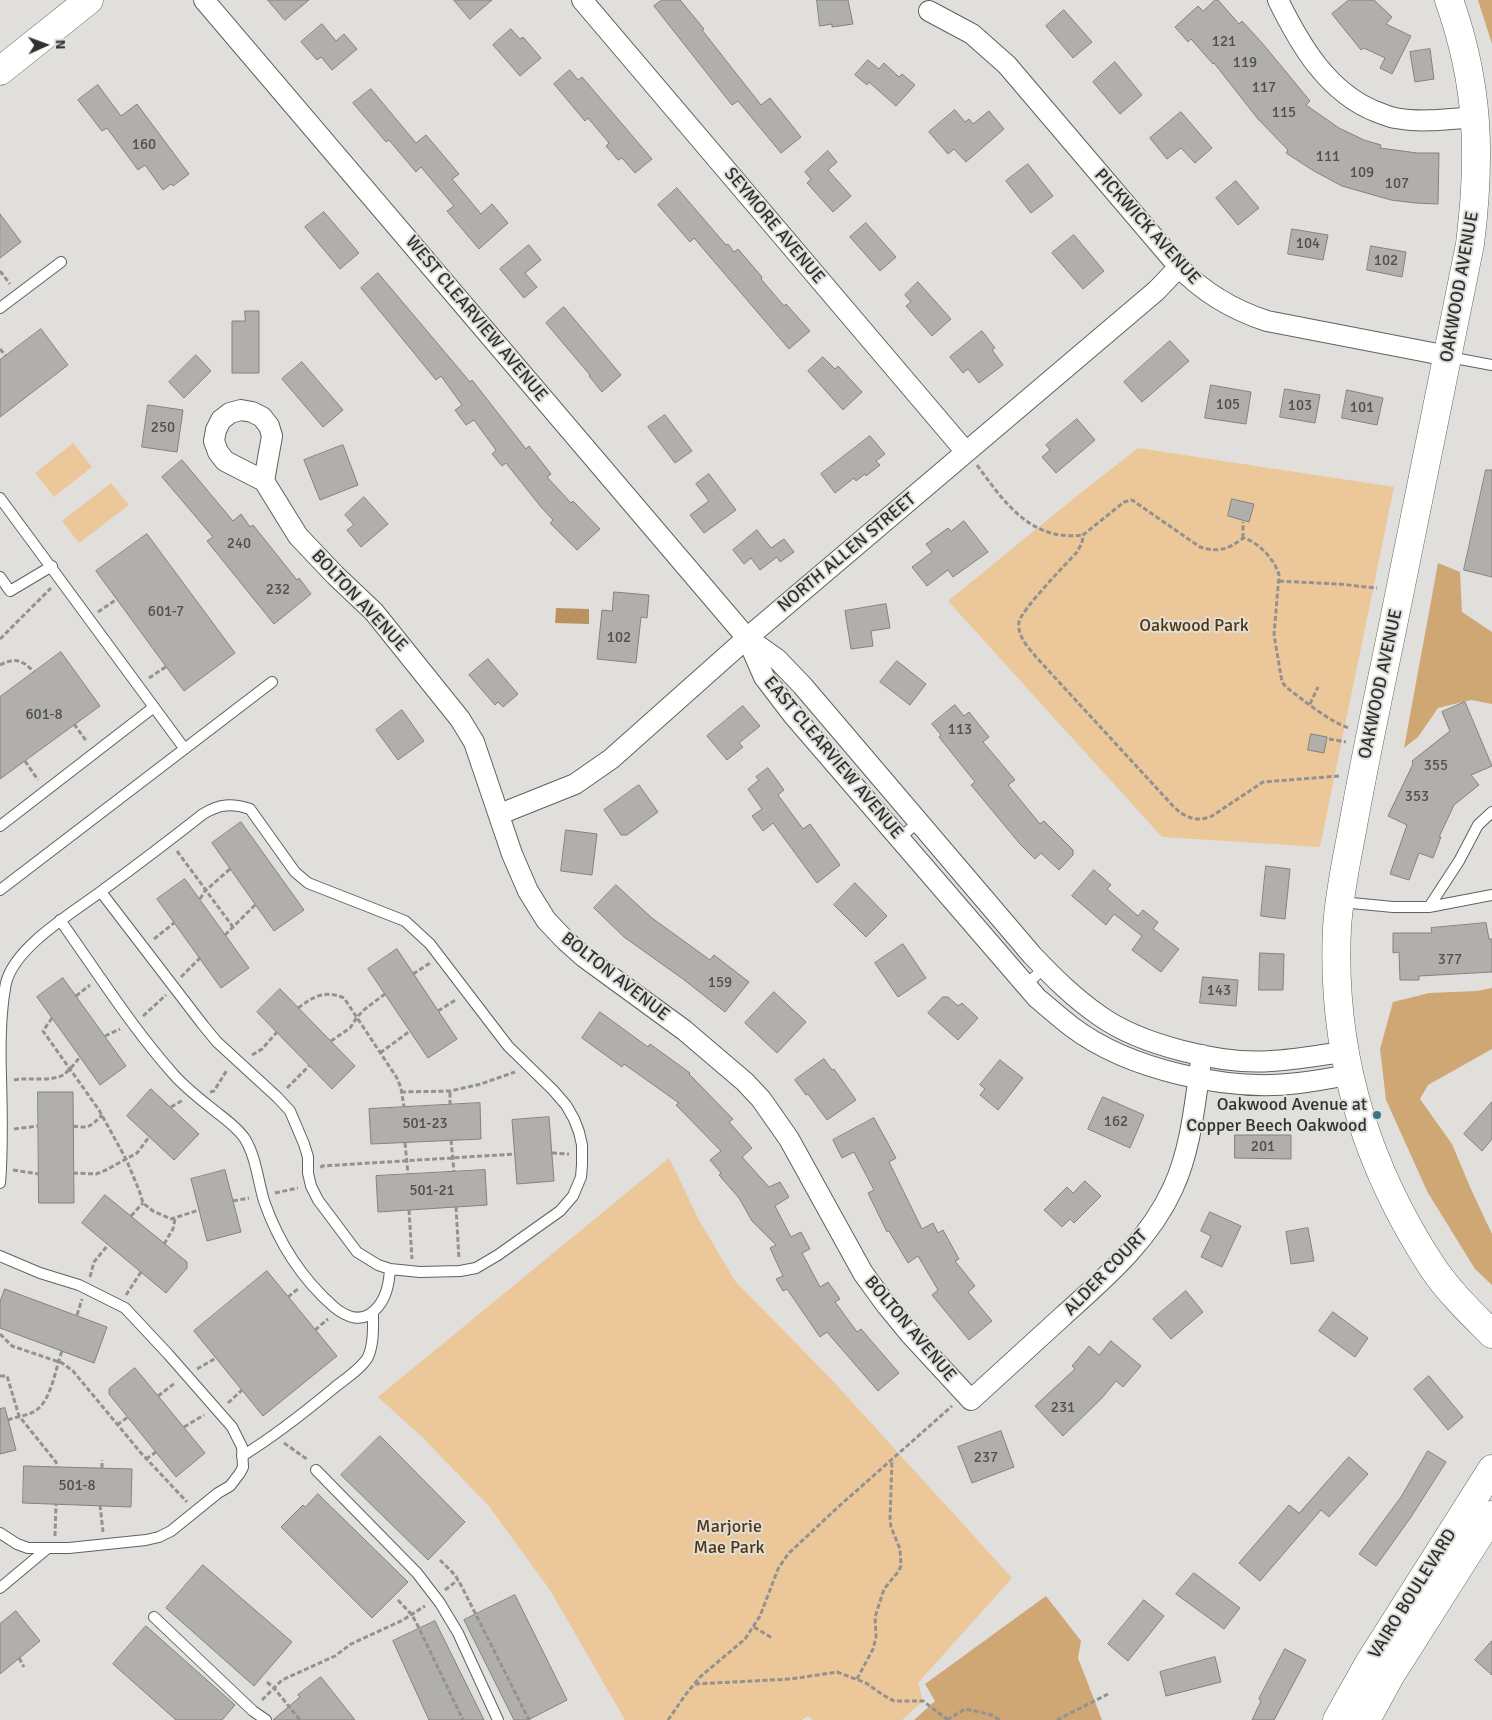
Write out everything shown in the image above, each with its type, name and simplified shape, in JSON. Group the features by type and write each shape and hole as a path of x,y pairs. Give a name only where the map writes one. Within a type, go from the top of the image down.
{"street":[{"path":"0,71 89,0"},
{"name":"WEST CLEARVIEW AVENUE","path":"204,0 747,638"},
{"name":"SEYMORE AVENUE","path":"582,0 971,458"},
{"path":"1278,0 1291,25 1318,67 1339,90 1366,108 1394,118 1428,121 1476,117"},
{"name":"OAKWOOD AVENUE","path":"1449,0 1470,74 1476,117 1474,206 1470,244 1358,796 1340,902 1337,961 1346,1063 1353,1098 1376,1163 1395,1204 1432,1267 1458,1300 1492,1334"},
{"name":"PICKWICK AVENUE","path":"929,11 972,34 1007,65 1179,267 1205,290 1226,305 1267,321 1448,356"},
{"name":"NORTH ALLEN STREET","path":"500,814 575,784 611,759 747,638 971,458 1156,291 1179,267"},
{"name":"BOLTON AVENUE","path":"264,481 298,536 374,612 460,718 474,742 512,854 528,891 546,920 584,957 684,1030 745,1082 761,1099 793,1145 863,1273 887,1306 964,1400"},
{"name":"EAST CLEARVIEW AVENUE","path":"747,638 778,659 1044,968 1062,986 1102,1017 1136,1035 1159,1044 1224,1060 1346,1063"},
{"name":"EAST CLEARVIEW AVENUE","path":"747,638 764,677 793,715 1037,998 1072,1028 1103,1046 1145,1065 1199,1078 1245,1085 1298,1084 1346,1063"},
{"name":"ALDER COURT","path":"964,1400 1105,1278 1145,1235 1165,1205 1182,1165 1189,1136 1202,1055"},
{"name":"VAIRO BOULEVARD","path":"1366,1720 1379,1670 1492,1469"},
{"name":"VAIRO BOULEVARD","path":"1337,1720 1379,1670 1492,1516"}],"lane":[{"path":"0,308 61,262"},
{"path":"1448,356 1492,365"},
{"path":"0,498 52,566 184,748"},
{"path":"0,578 10,591 52,566"},
{"path":"0,890 272,682"},
{"path":"0,826 154,707"},
{"path":"0,1183 2,1086 0,1036 2,1002 9,972 20,957 60,920 101,892 213,808 226,804 250,809 295,872 308,883 405,921 430,944 508,1046 566,1105 574,1119 582,1144 581,1177 573,1196 560,1211 483,1265 460,1271 412,1272 390,1270 378,1265 357,1252 318,1200 310,1181 308,1158 299,1128 290,1111 213,1037 101,892"},
{"path":"1429,907 1459,861 1478,825 1492,812"},
{"path":"900,838 918,822"},
{"path":"1340,902 1393,907 1429,907 1492,895"},
{"path":"60,920 133,1023 170,1070 186,1088 234,1127 244,1138 253,1158 263,1195 276,1230 306,1278 326,1301 338,1311 352,1318 366,1316 374,1312"},
{"path":"1026,985 1044,968"},
{"path":"0,1256 40,1273 79,1286 125,1308 232,1427 242,1447 243,1467 230,1486 196,1510 171,1531 159,1537 139,1541 28,1548 17,1544 0,1533"},
{"path":"242,1456 273,1436 351,1374 367,1358 372,1345 374,1312 390,1283 390,1270"},
{"path":"316,1470 418,1573 440,1603 458,1633 498,1720"},
{"path":"0,1588 51,1548"},
{"path":"154,1617 266,1720"}],"path":[{"path":"0,350 6,356"},
{"path":"971,458 1011,510 1023,519 1058,535 1083,535 1130,499 1192,542 1206,549 1226,550 1243,538"},
{"path":"1243,538 1244,522"},
{"path":"1083,535 1082,543 1077,552 1023,614 1020,622 1020,633 1036,657 1179,812 1193,819 1203,819 1212,816 1263,782 1339,776"},
{"path":"1243,538 1254,543 1276,566 1279,581 1274,635 1281,679 1286,688 1349,728"},
{"path":"0,639 61,579"},
{"path":"1279,581 1377,588"},
{"path":"90,618 117,599"},
{"path":"0,665 16,660 25,663 34,672"},
{"path":"138,686 166,666"},
{"path":"1310,704 1318,687"},
{"path":"74,724 94,753"},
{"path":"1329,739 1346,742"},
{"path":"25,761 46,790"},
{"path":"169,840 232,927"},
{"path":"200,899 205,891 230,869"},
{"path":"225,934 255,904"},
{"path":"143,946 174,923"},
{"path":"413,974 440,957"},
{"path":"105,1036 133,1023 149,1012 174,988 200,958"},
{"path":"438,1011 467,992"},
{"path":"298,1008 312,998 324,994 334,994 344,998 397,1078 404,1107"},
{"path":"331,1041 350,1028 357,1017 385,994"},
{"path":"52,1018 43,1031 102,1115 126,1159 143,1203 153,1211 171,1220 199,1210"},
{"path":"380,1053 410,1031"},
{"path":"170,1108 181,1100 214,1091 229,1068 262,1049 277,1032"},
{"path":"2,1086 11,1080 21,1078 54,1078 62,1075 80,1057"},
{"path":"401,1092 450,1091 481,1084 514,1073 525,1062"},
{"path":"277,1097 309,1066"},
{"path":"450,1091 450,1105"},
{"path":"73,1126 82,1128 91,1126 102,1115"},
{"path":"1,1130 38,1126"},
{"path":"73,1173 96,1174 137,1153 149,1137"},
{"path":"451,1140 454,1172"},
{"path":"405,1143 408,1174"},
{"path":"233,1201 304,1187 322,1166 515,1154"},
{"path":"1,1168 39,1174"},
{"path":"131,1216 143,1203"},
{"path":"456,1207 460,1271"},
{"path":"410,1210 412,1272"},
{"path":"164,1244 173,1229 175,1219"},
{"path":"120,1305 141,1272"},
{"path":"0,1334 12,1346 58,1361 73,1372 146,1459 196,1510"},
{"path":"8,1420 41,1408 53,1380 62,1351"},
{"path":"0,1376 7,1376 19,1416 56,1462 57,1467"},
{"path":"668,1720 694,1684 736,1649 754,1627 778,1569 788,1554 837,1508 964,1400"},
{"path":"117,1425 128,1417"},
{"path":"273,1436 307,1458 316,1470"},
{"path":"146,1459 156,1452"},
{"path":"102,1460 102,1468"},
{"path":"857,1680 873,1649 876,1637 876,1613 884,1590 898,1572 902,1561 900,1548 891,1527 890,1519 892,1460"},
{"path":"51,1548 56,1504"},
{"path":"100,1506 103,1524 103,1543"},
{"path":"440,1560 458,1580 529,1720"},
{"path":"445,1590 458,1580"},
{"path":"398,1600 412,1615 463,1720"},
{"path":"262,1700 282,1680 335,1656 351,1644 412,1615 425,1606"},
{"path":"754,1627 772,1638"},
{"path":"19,1658 24,1667"},
{"path":"694,1684 791,1679 838,1672 866,1683 883,1696 894,1701 923,1701 947,1720 965,1709 989,1714 1000,1720"},
{"path":"266,1682 274,1688 300,1720"},
{"path":"1057,1720 1108,1694"}],"green space":[{"path":"73,443 92,467 54,497 35,473"},
{"name":"Oakwood Park","path":"1138,448 1394,487 1320,847 1162,837 948,601"},
{"path":"111,483 129,505 79,543 62,521"},
{"name":"Marjorie Mae Park","path":"669,1158 699,1220 735,1281 832,1380 1012,1578 918,1683 923,1701 902,1720 813,1720 808,1716 802,1720 625,1720 550,1590 488,1505 422,1437 378,1397"}],"shaded area":[{"path":"1478,0 1492,0 1492,44"},
{"path":"1438,563 1460,572 1462,612 1492,632 1492,704 1471,700 1438,708 1418,737 1404,748"},
{"path":"556,608 589,609 589,624 555,623"},
{"path":"1492,988 1492,1049 1428,1085 1420,1099 1452,1144 1492,1234 1492,1285 1475,1269 1428,1193 1386,1100 1380,1049 1393,1002 1429,993 1477,991"},
{"path":"1046,1596 1081,1641 1078,1658 1102,1720 914,1720 935,1701 925,1684"}],"building":[{"path":"268,0 309,0 285,20"},
{"path":"454,0 492,0 470,19"},
{"path":"662,0 680,0 761,105 770,98 801,137 781,153 738,101 732,105 654,6"},
{"path":"817,0 848,0 853,24 832,27 832,24 820,26"},
{"path":"1215,0 1218,0 1239,24 1242,21 1263,44 1310,101 1306,105 1339,128 1364,140 1381,145 1380,148 1417,153 1439,153 1438,204 1391,200 1342,186 1286,153 1288,150 1258,119 1214,63 1191,39 1188,42 1175,27 1198,6 1203,11"},
{"path":"1349,0 1374,0 1392,17 1386,24 1411,36 1392,74 1380,68 1385,58 1364,48 1361,50 1332,14"},
{"path":"1064,10 1092,42 1073,58 1046,26"},
{"path":"322,24 336,41 344,34 357,49 332,70 321,57 317,60 301,42"},
{"path":"511,29 520,39 523,37 541,58 520,76 493,45"},
{"path":"1430,49 1434,79 1415,82 1410,52"},
{"path":"868,60 879,69 884,63 899,77 902,74 915,85 896,106 869,82 867,85 855,75"},
{"path":"1115,62 1142,95 1120,114 1093,82"},
{"path":"570,70 578,80 582,77 652,159 635,173 622,158 618,160 606,146 609,143 588,118 585,121 554,84"},
{"path":"98,85 121,116 137,104 189,174 173,186 171,184 163,190 145,165 138,170 107,128 102,131 78,100"},
{"path":"371,89 416,143 426,135 459,174 452,179 481,214 492,204 508,223 479,249 447,211 454,206 421,167 416,172 389,140 386,142 353,103"},
{"path":"955,110 965,122 969,119 973,124 989,111 1004,129 966,162 954,149 948,154 929,132"},
{"path":"1181,112 1212,148 1195,163 1181,148 1167,159 1150,138"},
{"path":"828,151 837,162 828,170 851,196 833,212 807,183 811,179 805,172"},
{"path":"1028,164 1053,196 1031,213 1006,181"},
{"path":"1236,181 1259,208 1238,225 1216,198"},
{"path":"677,188 726,245 728,244 734,252 738,249 784,306 786,304 810,331 789,349 694,238 690,242 658,205"},
{"path":"324,212 359,253 340,269 305,227"},
{"path":"0,214 21,242 0,258"},
{"path":"866,223 896,257 880,271 850,237"},
{"path":"1292,229 1328,235 1323,260 1288,254"},
{"path":"1074,235 1104,271 1083,289 1052,253"},
{"path":"529,245 541,260 525,273 537,287 524,298 500,269"},
{"path":"1371,246 1406,252 1402,277 1367,270"},
{"path":"378,273 470,382 472,380 526,449 529,446 551,474 547,477 571,503 573,501 600,529 577,550 550,523 553,520 506,463 502,466 492,454 496,450 474,420 466,425 455,410 462,405 441,376 436,380 361,288"},
{"path":"918,282 951,319 932,336 906,306 911,302 905,295"},
{"path":"564,307 621,375 602,392 546,323"},
{"path":"245,311 259,311 259,373 232,373 232,321 245,321"},
{"path":"41,329 68,365 0,417 0,360"},
{"path":"982,331 995,348 992,350 1003,365 979,383 968,369 963,373 950,357"},
{"path":"1170,341 1189,361 1142,402 1124,382"},
{"path":"196,355 211,371 184,398 169,382"},
{"path":"823,357 835,369 838,366 862,392 843,410 808,371"},
{"path":"302,362 343,410 323,427 282,379"},
{"path":"1211,385 1251,392 1246,424 1205,418"},
{"path":"1285,389 1320,395 1315,423 1280,417"},
{"path":"1347,390 1383,398 1377,425 1342,418"},
{"path":"148,405 183,410 177,452 142,447"},
{"path":"665,415 692,451 675,463 648,427"},
{"path":"1077,419 1095,440 1056,473 1042,457 1050,450 1046,445"},
{"path":"870,436 885,454 876,461 880,465 856,481 854,478 835,493 821,474"},
{"path":"343,445 358,485 320,500 304,460"},
{"path":"182,460 233,521 241,514 250,527 253,525 297,580 299,578 311,594 274,624 207,541 213,537 162,477"},
{"path":"1486,470 1492,470 1492,577 1464,570"},
{"path":"709,474 736,510 704,533 690,515 709,501 696,484"},
{"path":"364,497 388,524 361,547 347,530 354,525 345,515"},
{"path":"1232,499 1254,504 1249,522 1228,516"},
{"path":"964,521 988,552 953,577 948,570 927,586 912,567 932,552 926,544 948,528 951,531"},
{"path":"757,530 771,548 784,539 794,552 780,562 777,557 760,570 751,558 744,564 733,550"},
{"path":"147,534 235,653 184,691 96,571"},
{"path":"614,592 649,595 647,618 641,617 636,663 597,659 602,610 612,611"},
{"path":"886,604 890,628 871,631 873,646 851,649 845,611"},
{"path":"61,652 100,706 0,779 0,697"},
{"path":"488,659 518,694 503,707 498,702 495,705 469,675"},
{"path":"897,661 926,684 910,705 880,682"},
{"path":"1465,702 1492,766 1471,775 1479,785 1454,805 1439,837 1441,837 1433,858 1419,853 1409,880 1390,874 1407,825 1388,816 1413,764 1412,761 1450,731 1442,712"},
{"path":"955,705 964,716 969,712 989,737 983,742 1015,780 1008,785 1040,824 1044,821 1073,850 1073,855 1059,870 1041,853 1035,859 1020,844 971,785 975,782 939,737 941,735 932,724"},
{"path":"743,706 760,726 739,743 743,747 727,760 707,736"},
{"path":"402,710 424,741 398,760 376,730"},
{"path":"1311,734 1327,737 1324,753 1308,750"},
{"path":"768,768 784,790 778,795 803,829 810,824 840,865 817,883 773,823 763,831 752,816 762,809 748,789 759,780 756,777"},
{"path":"639,785 658,812 627,835 621,835 604,810"},
{"path":"241,822 304,910 274,931 212,843"},
{"path":"566,830 597,834 592,875 561,871"},
{"path":"1266,866 1290,869 1285,919 1261,916"},
{"path":"1094,870 1111,885 1107,889 1138,916 1143,910 1158,922 1153,929 1179,949 1161,972 1132,950 1142,936 1114,914 1106,925 1072,896"},
{"path":"185,879 249,968 221,988 157,899"},
{"path":"855,883 887,916 866,937 834,905"},
{"path":"616,885 652,918 710,960 714,955 749,982 725,1012 624,937 594,908"},
{"path":"1486,923 1489,939 1492,939 1492,972 1419,976 1419,980 1400,980 1399,952 1393,953 1393,933 1432,933 1431,928"},
{"path":"903,944 926,978 898,997 875,963"},
{"path":"397,949 457,1039 428,1058 368,969"},
{"path":"1260,953 1284,954 1283,990 1259,990"},
{"path":"1203,977 1238,980 1236,1006 1200,1003"},
{"path":"63,978 126,1066 100,1085 37,997"},
{"path":"280,989 355,1066 332,1089 257,1012"},
{"path":"774,992 806,1022 777,1053 745,1023"},
{"path":"943,997 948,997 958,1006 962,1003 978,1018 958,1040 928,1013"},
{"path":"600,1012 648,1047 650,1044 690,1073 733,1119 729,1122 752,1148 742,1157 769,1187 780,1182 789,1197 775,1206 791,1237 801,1232 810,1249 802,1253 820,1287 828,1282 840,1299 835,1302 857,1332 861,1329 899,1373 878,1391 827,1332 820,1337 787,1289 783,1291 776,1279 783,1276 770,1248 776,1245 752,1221 739,1198 719,1175 721,1173 710,1160 721,1151 676,1105 679,1103 624,1064 622,1067 582,1038"},
{"path":"824,1059 832,1070 834,1069 856,1100 827,1120 795,1080"},
{"path":"1000,1060 1023,1078 998,1110 980,1095 985,1089 980,1085"},
{"path":"151,1089 199,1134 174,1160 127,1116"},
{"path":"38,1092 73,1092 74,1203 39,1203"},
{"path":"1103,1097 1144,1115 1130,1148 1088,1129"},
{"path":"1492,1102 1492,1139 1482,1151 1464,1134"},
{"path":"480,1103 481,1139 371,1144 369,1109"},
{"path":"549,1117 554,1181 517,1184 512,1120"},
{"path":"874,1118 896,1158 889,1162 922,1229 933,1223 938,1233 943,1230 959,1259 955,1261 975,1286 968,1292 992,1321 969,1340 932,1295 938,1290 918,1256 908,1263 889,1231 887,1232 868,1193 874,1190 854,1152 842,1158 833,1140"},
{"path":"1235,1135 1291,1135 1291,1159 1235,1158"},
{"path":"225,1170 241,1232 207,1241 191,1179"},
{"path":"485,1170 487,1205 378,1212 376,1176"},
{"path":"1085,1181 1101,1196 1074,1223 1070,1219 1062,1227 1044,1210 1067,1187 1073,1193"},
{"path":"105,1195 187,1262 187,1268 166,1293 82,1223"},
{"path":"1210,1212 1241,1226 1222,1267 1201,1257 1211,1236 1201,1231"},
{"path":"1308,1228 1314,1261 1291,1264 1286,1232"},
{"path":"267,1271 337,1356 263,1416 194,1331"},
{"path":"5,1289 107,1327 94,1363 0,1328 0,1302"},
{"path":"1186,1291 1203,1312 1171,1339 1153,1319"},
{"path":"1333,1312 1368,1338 1355,1357 1319,1331"},
{"path":"1111,1341 1141,1366 1123,1387 1116,1381 1102,1398 1063,1436 1035,1406 1075,1369 1072,1366 1089,1346 1099,1355"},
{"path":"135,1368 205,1453 176,1477 109,1394 109,1389"},
{"path":"1429,1376 1463,1417 1448,1430 1414,1389"},
{"path":"5,1408 16,1450 0,1454 0,1409"},
{"path":"1001,1431 1014,1467 972,1483 958,1447"},
{"path":"380,1436 465,1522 428,1560 341,1475"},
{"path":"1428,1451 1446,1462 1411,1517 1376,1566 1359,1554 1401,1497"},
{"path":"1349,1457 1368,1474 1329,1517 1321,1510 1260,1581 1239,1563 1289,1505 1299,1513"},
{"path":"24,1466 132,1469 131,1507 23,1503"},
{"path":"318,1494 408,1582 372,1618 281,1527 303,1505 305,1507"},
{"path":"203,1565 292,1642 254,1686 166,1608"},
{"path":"1194,1573 1240,1608 1224,1629 1176,1594"},
{"path":"515,1595 567,1700 528,1720 514,1720 464,1620"},
{"path":"1144,1600 1164,1616 1128,1661 1108,1644"},
{"path":"16,1611 40,1641 0,1674 0,1624"},
{"path":"435,1621 484,1720 429,1720 393,1641"},
{"path":"146,1626 235,1705 222,1720 176,1720 113,1664"},
{"path":"1492,1641 1492,1675 1475,1660"},
{"path":"1285,1649 1306,1660 1274,1720 1252,1720 1261,1701 1259,1699"},
{"path":"1215,1657 1221,1682 1166,1696 1160,1672"},
{"path":"321,1677 355,1720 273,1720 300,1697 298,1695"}],"place":[{"name":"Oakwood Avenue at Copper Beech Oakwood","path":"1377,1115"}]}
